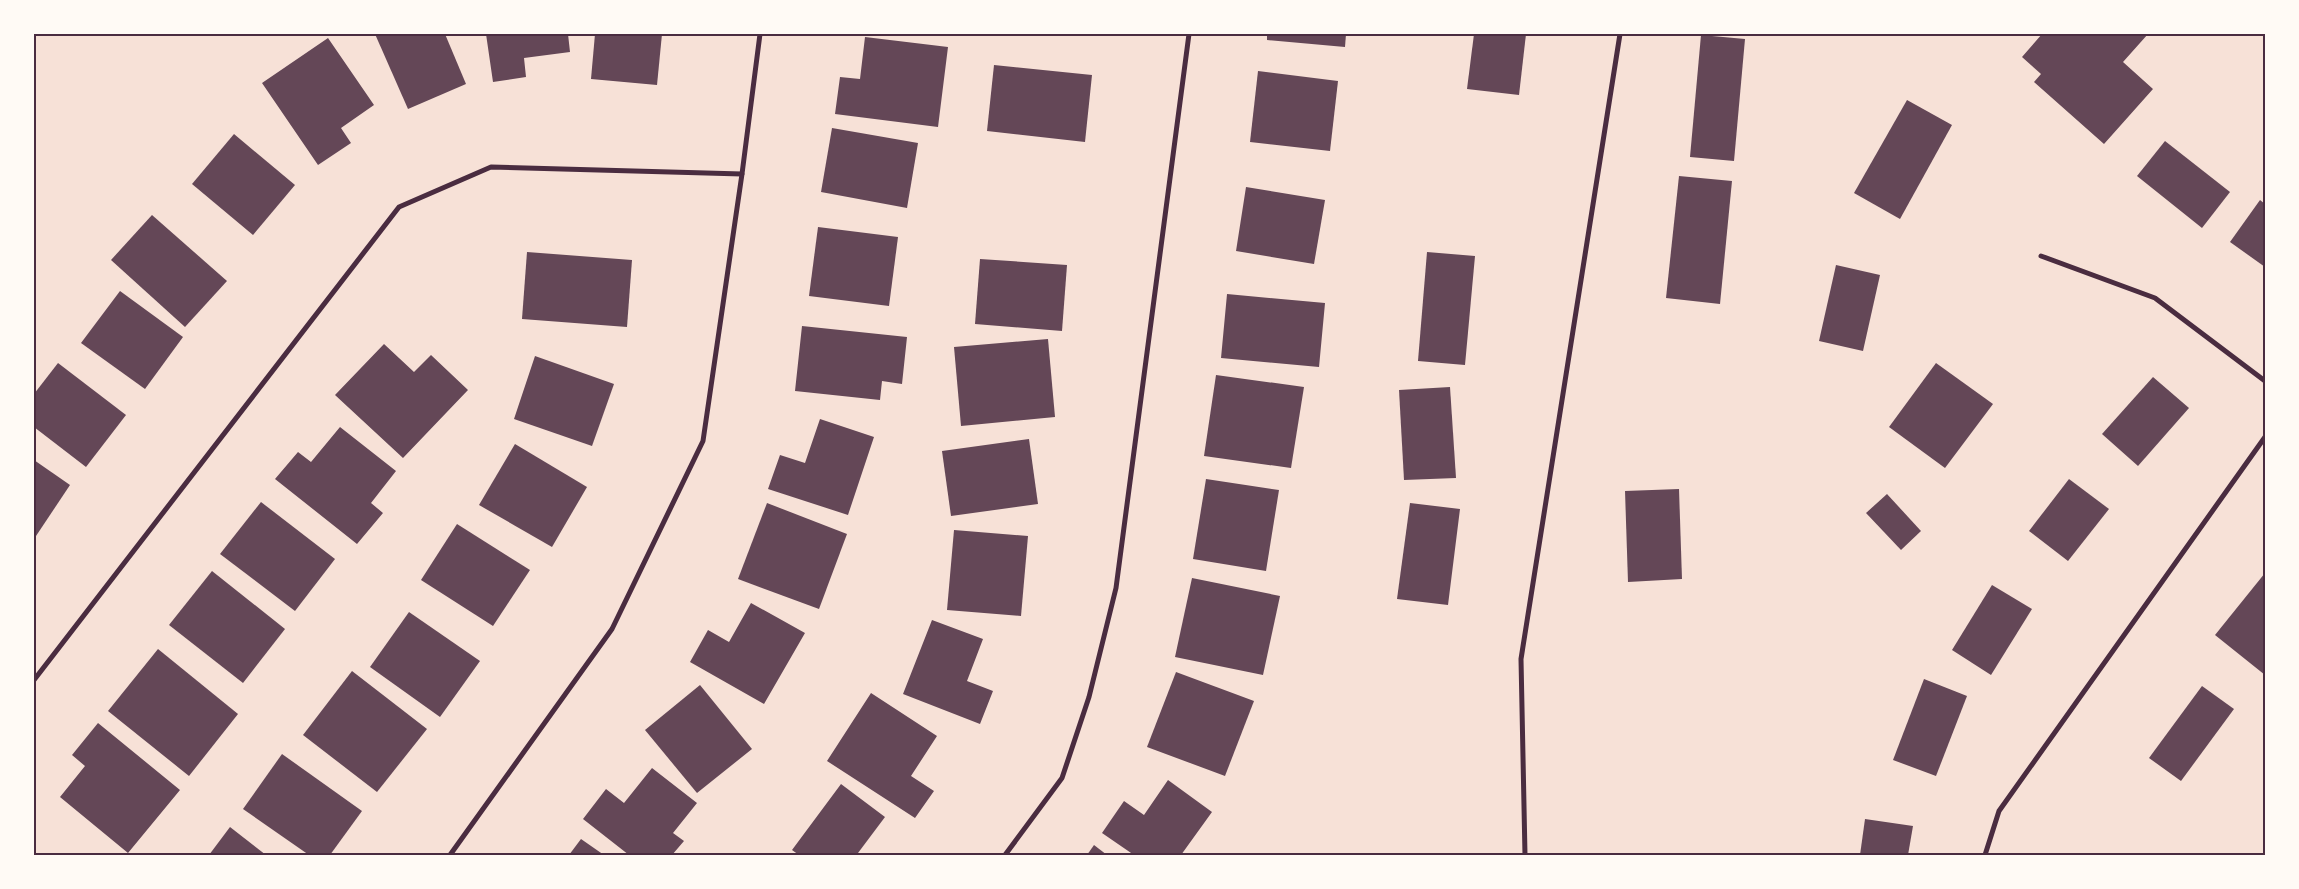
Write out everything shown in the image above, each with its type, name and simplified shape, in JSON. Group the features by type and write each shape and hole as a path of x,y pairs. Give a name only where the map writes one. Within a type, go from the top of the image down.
{"street":[{"path":"450,855 612,629 703,441 742,174 760,34"},
{"path":"1005,855 1062,778 1089,697 1116,588 1189,34"},
{"path":"1525,855 1521,659 1620,34"},
{"path":"34,680 399,207 491,167 742,174"},
{"path":"2041,256 2155,298 2265,381"},
{"path":"1985,855 1999,811 2265,437"}],"building":[{"path":"375,34 445,34 466,84 408,109"},
{"path":"486,34 568,34 570,52 524,58 526,77 493,82"},
{"path":"595,34 662,34 657,85 591,79"},
{"path":"1267,34 1346,34 1345,47 1267,40"},
{"path":"1474,34 1526,34 1519,95 1467,89"},
{"path":"2042,34 2148,34 2123,62 2153,89 2104,144 2034,82 2041,74 2022,57"},
{"path":"1701,35 1745,39 1734,161 1690,157"},
{"path":"865,37 948,47 938,127 835,114 840,77 860,79"},
{"path":"328,38 374,105 341,128 351,143 318,165 262,83"},
{"path":"994,65 1092,75 1085,142 987,131"},
{"path":"1258,71 1338,81 1330,151 1250,142"},
{"path":"1907,100 1952,125 1900,219 1854,193"},
{"path":"832,128 918,143 907,208 821,192"},
{"path":"234,134 295,185 253,235 192,184"},
{"path":"2165,141 2230,192 2202,228 2137,176"},
{"path":"1679,176 1732,181 1720,304 1666,298"},
{"path":"1246,187 1325,200 1314,264 1236,251"},
{"path":"2260,200 2265,204 2265,267 2230,242"},
{"path":"152,215 227,281 185,327 111,260"},
{"path":"818,227 898,237 889,306 809,296"},
{"path":"527,252 632,260 627,327 522,319"},
{"path":"1427,252 1475,256 1465,365 1418,361"},
{"path":"980,259 1067,265 1062,331 975,324"},
{"path":"1836,265 1880,275 1863,351 1819,341"},
{"path":"120,291 183,337 145,389 81,343"},
{"path":"1227,294 1325,303 1319,367 1221,358"},
{"path":"802,326 907,337 902,384 882,381 880,400 795,391"},
{"path":"1048,339 1055,417 961,426 954,347"},
{"path":"384,344 414,372 431,355 468,390 403,458 335,395"},
{"path":"535,356 614,384 592,446 514,419"},
{"path":"58,363 126,415 86,467 34,427 34,394"},
{"path":"1936,363 1993,404 1945,468 1889,427"},
{"path":"1216,375 1304,387 1291,468 1204,456"},
{"path":"2153,377 2189,408 2138,466 2102,434"},
{"path":"1450,387 1456,478 1404,480 1399,390"},
{"path":"820,419 874,437 848,515 768,489 780,455 805,463"},
{"path":"340,427 396,471 371,503 383,513 357,544 275,479 298,452 311,462"},
{"path":"1029,439 1038,504 951,516 942,451"},
{"path":"515,444 587,487 552,547 479,505"},
{"path":"34,460 70,485 34,539"},
{"path":"1206,479 1279,490 1266,571 1193,559"},
{"path":"2069,479 2109,509 2068,561 2029,531"},
{"path":"1679,489 1682,579 1628,582 1625,491"},
{"path":"1887,494 1921,531 1901,550 1866,513"},
{"path":"261,502 335,559 295,611 220,554"},
{"path":"767,503 847,534 819,609 738,579"},
{"path":"1410,503 1460,509 1448,605 1397,599"},
{"path":"457,524 530,570 493,626 421,580"},
{"path":"954,530 1028,536 1021,616 947,610"},
{"path":"212,571 285,629 243,683 169,625"},
{"path":"2265,573 2265,675 2215,635"},
{"path":"1192,578 1280,596 1263,675 1175,657"},
{"path":"1992,585 2032,609 1991,675 1952,650"},
{"path":"751,603 805,633 764,704 690,662 708,630 729,642"},
{"path":"409,612 480,661 440,717 370,667"},
{"path":"932,620 983,639 967,681 993,691 980,724 903,694"},
{"path":"158,649 238,714 189,776 108,711"},
{"path":"352,671 427,729 377,792 303,735"},
{"path":"1176,672 1254,701 1225,776 1147,747"},
{"path":"1924,679 1967,696 1936,776 1893,760"},
{"path":"700,685 752,749 697,793 645,730"},
{"path":"2202,686 2234,709 2181,781 2149,758"},
{"path":"871,693 937,736 911,776 934,791 915,818 827,761"},
{"path":"98,723 180,790 128,853 60,797 85,766 72,755"},
{"path":"282,754 362,811 330,855 309,855 243,809"},
{"path":"652,768 697,803 673,833 684,841 672,855 629,855 583,819 606,789 624,803"},
{"path":"1168,780 1212,812 1181,855 1134,855 1102,833 1124,801 1144,815"},
{"path":"841,784 885,817 858,853 861,855 799,855 792,850"},
{"path":"1865,819 1913,826 1908,855 1860,855"},
{"path":"230,827 266,855 209,855"},
{"path":"581,839 604,855 569,855"},
{"path":"1094,845 1107,855 1087,855"}]}
